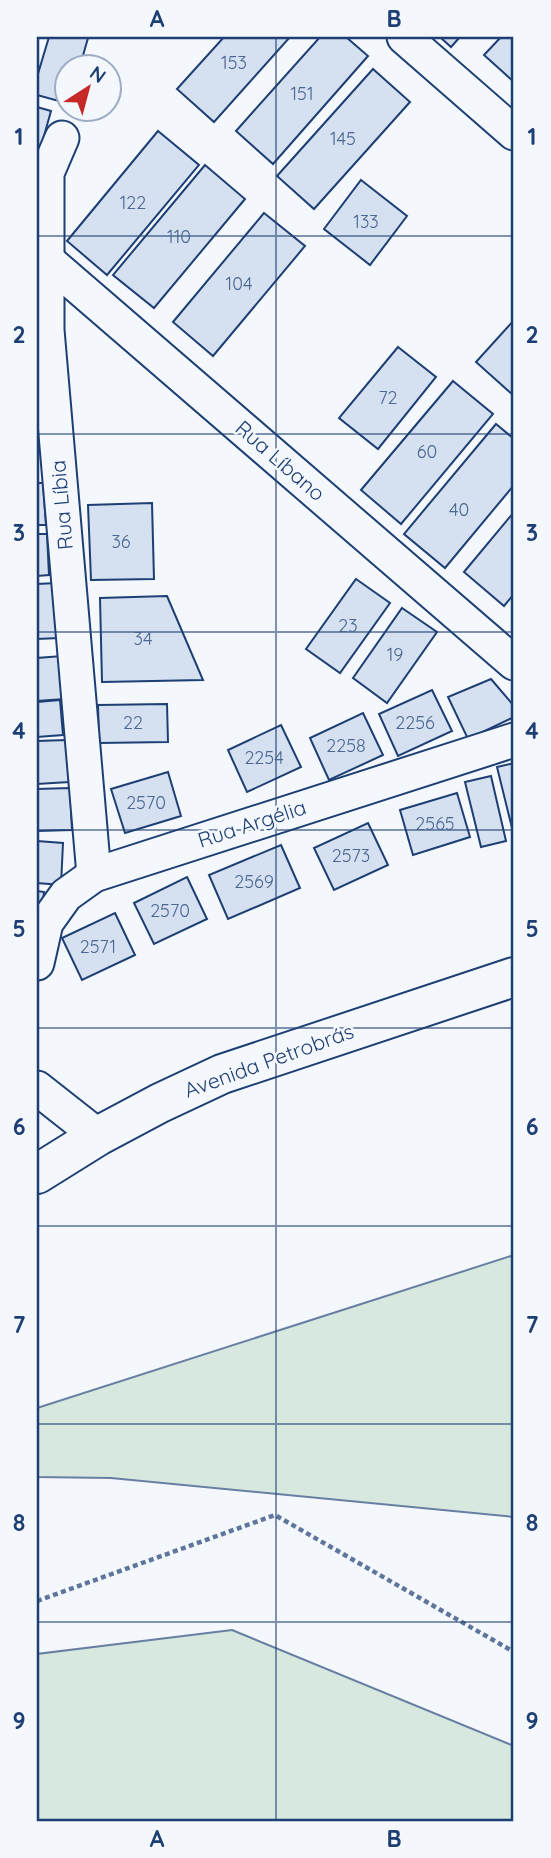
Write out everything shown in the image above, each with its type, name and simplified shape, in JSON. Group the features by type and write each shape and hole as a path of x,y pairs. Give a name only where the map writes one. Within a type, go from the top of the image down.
{"main road":[{"name":"Avenida Petrobrás","path":"37,1174 160,1102 222,1074 514,977"}],"street":[{"path":"404,37 514,132"},
{"name":"Rua Líbia","path":"62,138 47,173 47,330 94,875"},
{"name":"Rua Líbano","path":"46,259 514,663"},
{"name":"Rua Argélia","path":"37,963 46,923 66,895 94,875 514,740"},
{"path":"37,1088 98,1136"}],"path":[{"path":"37,1601 275,1515 514,1652"}],"shaded area":[{"path":"514,1255 514,1517 111,1478 37,1477 37,1408"},
{"path":"232,1630 514,1746 514,1821 37,1821 37,1654"}],"building":[{"path":"49,37 88,38 84,52 52,52 52,99 37,95 37,77"},
{"path":"224,37 290,37 214,122 177,89"},
{"path":"320,37 346,37 368,56 273,164 236,131"},
{"path":"440,37 460,37 451,47"},
{"path":"501,37 514,37 514,82 484,55"},
{"path":"373,69 410,102 314,209 277,176"},
{"path":"37,107 51,111 37,161"},
{"path":"158,131 199,165 107,275 67,241"},
{"path":"205,165 245,199 154,308 113,275"},
{"path":"361,180 407,216 370,265 324,229"},
{"path":"264,213 305,246 213,356 173,322"},
{"path":"514,320 514,394 513,395 476,362"},
{"path":"398,347 436,377 378,449 339,418"},
{"path":"453,381 493,414 401,524 361,490"},
{"path":"496,424 514,439 514,485 445,568 404,534"},
{"path":"37,483 43,483 46,525 37,525"},
{"path":"152,503 154,579 91,580 88,505"},
{"path":"514,512 514,594 504,606 464,572"},
{"path":"37,534 47,534 49,575 37,576"},
{"path":"356,579 390,603 340,673 306,649"},
{"path":"56,583 59,638 37,639 37,584"},
{"path":"167,596 203,680 102,682 100,598"},
{"path":"402,608 437,632 387,703 353,678"},
{"path":"62,656 65,699 37,701 37,658"},
{"path":"491,679 514,706 514,717 468,739 448,697"},
{"path":"432,690 452,731 398,756 379,714"},
{"path":"60,700 63,735 37,737 37,702"},
{"path":"167,704 168,742 99,743 98,705"},
{"path":"363,713 383,755 329,780 310,738"},
{"path":"281,725 301,767 247,792 228,750"},
{"path":"66,740 69,782 37,784 37,741"},
{"path":"514,763 514,832 513,832 497,767"},
{"path":"168,772 181,816 125,833 111,789"},
{"path":"491,776 506,841 481,847 465,782"},
{"path":"70,788 72,830 37,831 37,789"},
{"path":"457,793 470,837 413,855 400,810"},
{"path":"368,823 388,865 334,890 314,848"},
{"path":"37,841 63,843 61,885 37,883"},
{"path":"281,845 300,888 228,919 209,875"},
{"path":"187,877 207,919 154,944 134,903"},
{"path":"37,891 44,892 39,937 37,937"},
{"path":"115,913 135,955 82,980 62,938"}]}
